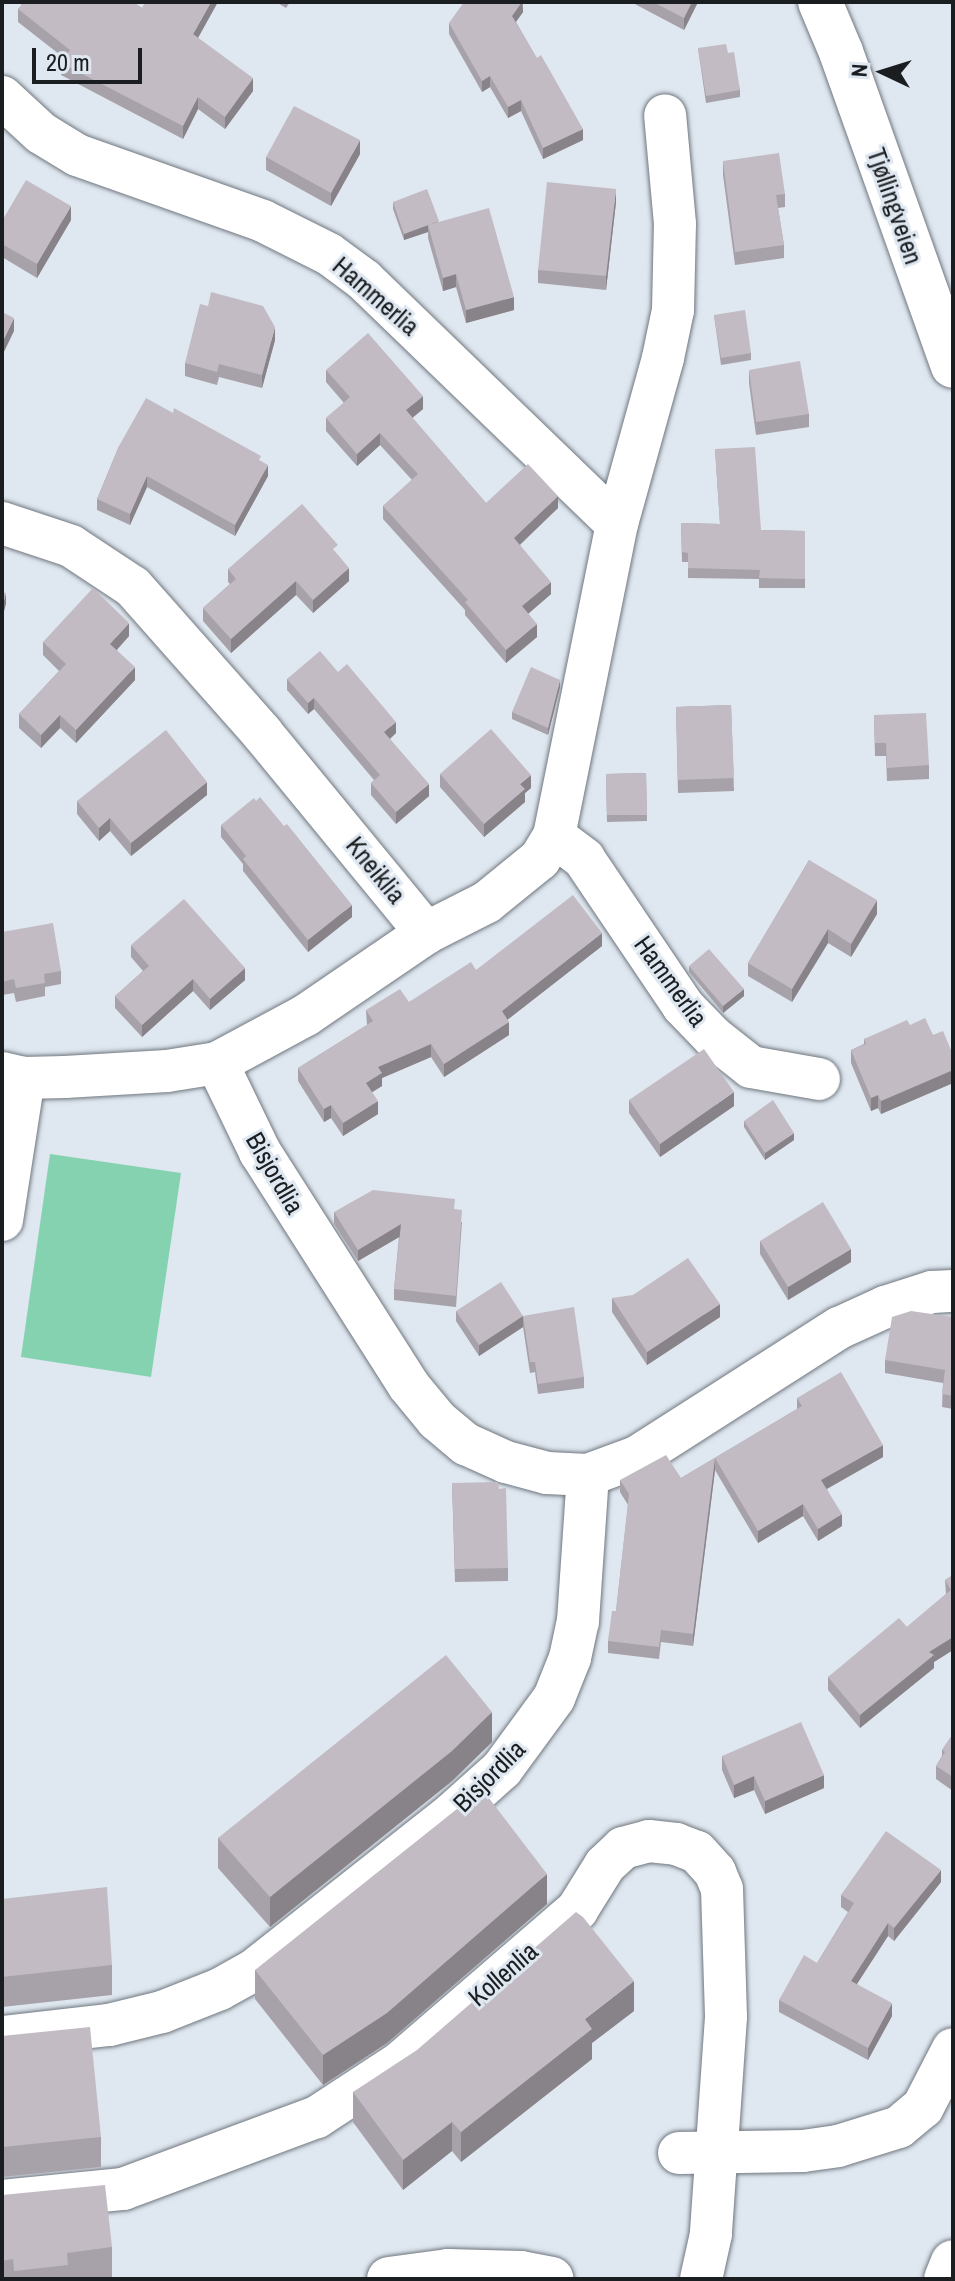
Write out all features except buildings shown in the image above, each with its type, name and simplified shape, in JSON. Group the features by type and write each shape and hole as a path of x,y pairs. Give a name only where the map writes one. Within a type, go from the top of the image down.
{"main road":[{"name":"Tjøllingveien","path":"820,2 841,52 953,366"},
{"path":"946,2279 953,2262"},
{"path":"389,2279 448,2271 521,2273 551,2279"}],"street":[{"name":"Hammerlia","path":"2,97 41,133 77,155 263,221 329,254 364,280 617,524"},
{"path":"2,1220 13,1075 167,1071 217,1063 306,1015 426,933 487,902 540,859 554,836 617,524 663,358 673,310 675,224 665,115"},
{"name":"Kneiklia","path":"2,523 71,546 133,587 262,733 426,933"},
{"name":"Hammerlia","path":"554,836 584,859 683,1006 713,1037 751,1067 819,1079"},
{"name":"Bisjordlia","path":"217,1063 260,1152 409,1386 437,1420 466,1444 506,1462 547,1473 588,1475 637,1457 839,1328 885,1307 932,1292 953,1291"},
{"name":"Bisjordlia","path":"2,2037 109,2025 162,2012 220,1989 253,1971 453,1813 502,1769 554,1698 570,1658 578,1621 588,1475"},
{"name":"Kollenlia","path":"2,2201 123,2189 317,2117 401,2062 577,1910 605,1865 623,1848 649,1841 676,1844 697,1852 715,1872 722,1889 726,2017 698,2154 711,2234 701,2279"},
{"path":"698,2154 838,2146 899,2127 923,2107 953,2049"}],"green space":[{"path":"50,1154 181,1173 151,1377 21,1357"}]}
